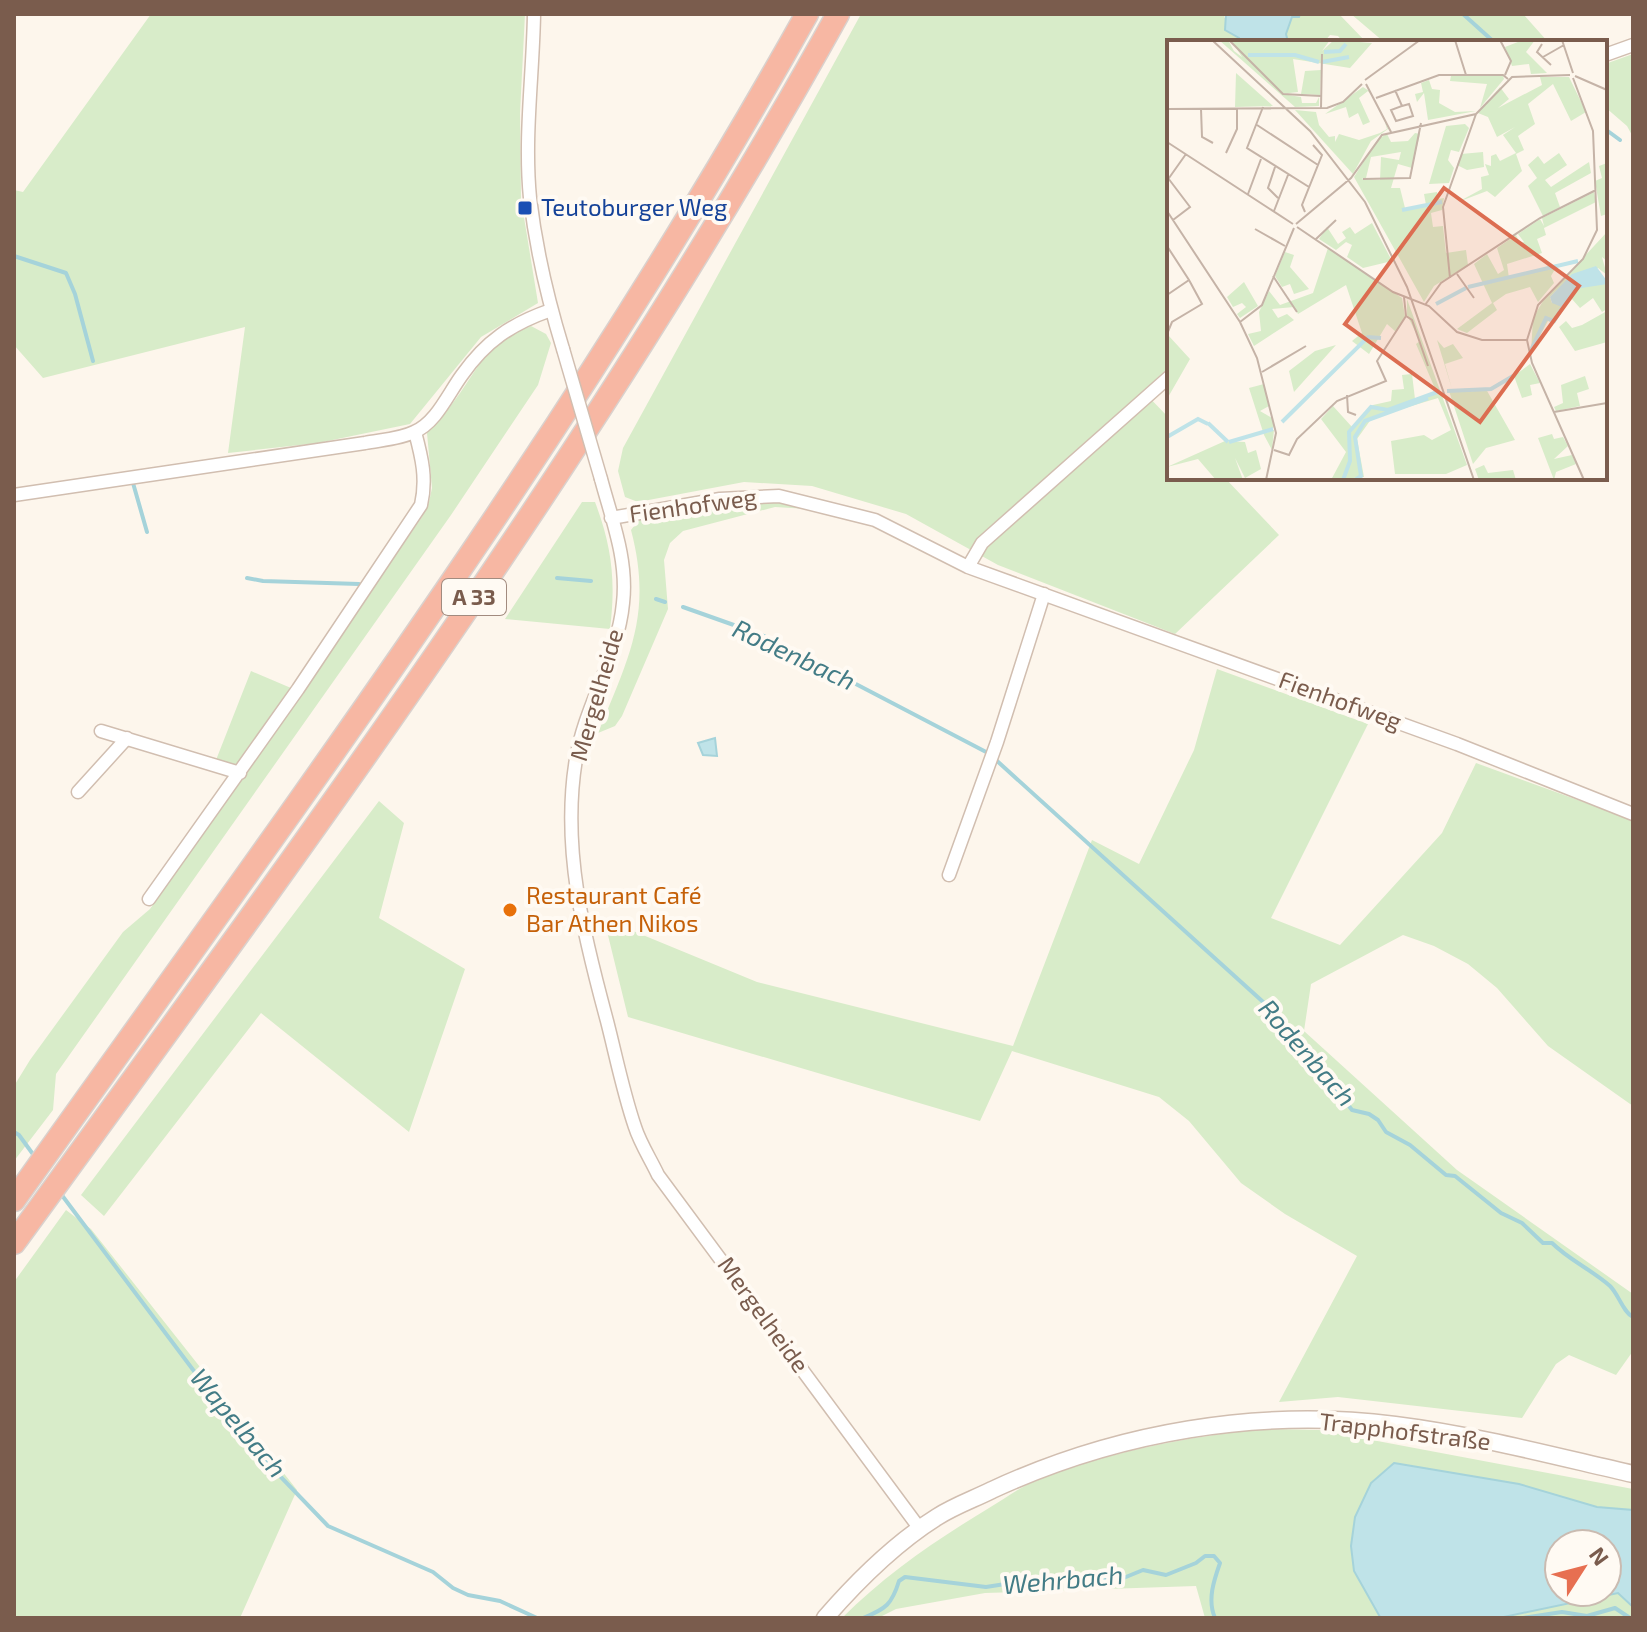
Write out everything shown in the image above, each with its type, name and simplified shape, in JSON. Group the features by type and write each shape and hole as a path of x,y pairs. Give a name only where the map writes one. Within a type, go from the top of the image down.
{"highway":[{"name":"A 33","path":"14,1200 368,707 558,424 650,280 807,14"},
{"name":"A 33","path":"14,1243 399,709 691,264 838,14"}],"street":[{"name":"Mergelheide","path":"534,14 529,112 530,197 551,310 623,557 623,604 615,641 592,701 576,759 571,819 582,928 635,1128 658,1175 920,1529"},
{"path":"1607,54 1633,45"},
{"path":"14,495 365,443 415,432 436,414 463,373 495,337 533,316 551,310"},
{"path":"968,567 982,543 1167,379"},
{"path":"149,899 240,773 421,505 425,472 415,432"},
{"name":"Fienhofweg","path":"611,518 720,499 779,496 875,520 968,567 1457,744 1633,814"},
{"path":"949,875 997,742 1044,594"},
{"path":"101,731 240,773"},
{"path":"78,792 127,738"},
{"name":"Trapphofstraße","path":"825,1618 865,1573 949,1510 1027,1474 1124,1442 1212,1426 1314,1419 1393,1425 1479,1438 1633,1474"}],"green space":[{"path":"151,14 525,14 520,113 521,199 538,303 481,337 410,424 318,443 228,453 245,327 43,378 14,345 14,190 23,192"},
{"path":"861,14 1226,14 1224,17 1240,40 1167,40 1167,369 1143,391 1167,416 1167,480 1227,480 1279,535 1175,634 998,565 906,514 812,486 744,482 638,502 625,497 618,471 623,448"},
{"path":"1300,14 1339,14 1364,40 1341,40 1330,35 1326,40 1288,40 1286,34 1292,17 1299,17"},
{"path":"1351,14 1523,14 1546,40 1382,40"},
{"path":"1633,54 1633,137 1627,126 1607,109 1607,63"},
{"path":"531,326 546,334 551,343 538,385 451,515 56,1074 53,1110 14,1161 14,1086 30,1060 123,932 150,909 422,517 432,488 427,433 484,358 502,342"},
{"path":"779,501 825,510 775,507 683,531 670,543 664,560 668,609 622,716 615,726 598,733 628,658 634,634 639,586 631,530 640,518 720,504"},
{"path":"582,502 595,502 609,549 613,595 610,629 505,619"},
{"path":"1217,669 1368,724 1271,918 1340,945 1442,833 1476,763 1633,820 1633,1106 1548,1046 1497,988 1468,964 1434,946 1403,935 1311,984 1304,1031 1457,1170 1633,1294 1633,1351 1616,1375 1569,1355 1556,1364 1522,1418 1338,1397 1279,1402 1357,1256 1285,1214 1241,1183 1189,1121 1159,1097 1012,1051 980,1121 628,1017 604,919 757,982 1013,1046 1092,840 1139,864 1194,750"},
{"path":"251,671 291,688 245,758 234,765 216,760"},
{"path":"379,801 404,823 379,918 465,969 409,1132 261,1013 104,1216 81,1195"},
{"path":"66,1210 91,1229 297,1490 240,1618 14,1618 14,1282"},
{"path":"1264,1429 1319,1430 1633,1489 1633,1510 1597,1507 1519,1484 1394,1463 1371,1483 1355,1517 1382,1618 1205,1618 1196,1586 985,1593 896,1609 878,1618 842,1618 912,1558 1031,1483 1146,1447"},
{"path":"1623,1598 1633,1607 1633,1618 1499,1618 1547,1608 1623,1608"}],"water":[{"path":"1226,14 1300,14 1299,17 1292,17 1286,34 1288,40 1240,40 1225,30"},
{"path":"715,738 717,756 703,755 698,743"},
{"path":"1394,1463 1519,1484 1597,1507 1633,1510 1633,1607 1623,1598 1623,1528 1543,1528 1543,1608 1547,1608 1499,1618 1380,1617 1354,1571 1351,1546 1355,1517 1371,1483"}],"waterway":[{"path":"1463,14 1492,40"},
{"path":"1607,130 1620,140"},
{"name":"Rodenbach","path":"14,256 66,273 75,294 93,361"},
{"name":"Rodenbach","path":"133,483 147,532"},
{"name":"Rodenbach","path":"247,578 359,584"},
{"name":"Rodenbach","path":"557,578 591,581"},
{"name":"Rodenbach","path":"656,599 665,602"},
{"name":"Rodenbach","path":"683,607 762,635 988,753"},
{"name":"Rodenbach","path":"996,760 1283,1020 1352,1110 1378,1120 1386,1132 1410,1145 1446,1175 1455,1176 1501,1213 1522,1223 1543,1243 1552,1243 1603,1280 1633,1317"},
{"name":"Wapelbach","path":"14,1132 35,1157"},
{"name":"Wapelbach","path":"61,1194 248,1443 328,1526 433,1572 468,1595 500,1601 537,1618"},
{"name":"Wehrbach","path":"863,1618 887,1605 899,1581 905,1577 986,1587 1051,1577 1121,1579 1143,1570 1166,1575 1205,1556 1214,1556 1220,1563 1211,1597 1215,1618"},
{"name":"Wehrbach","path":"1523,1618 1562,1612 1587,1616 1615,1608 1630,1618"}],"place":[{"name":"Teutoburger Weg","path":"525,208"},
{"name":"Restaurant Café Bar Athen Nikos","path":"510,910"}]}
